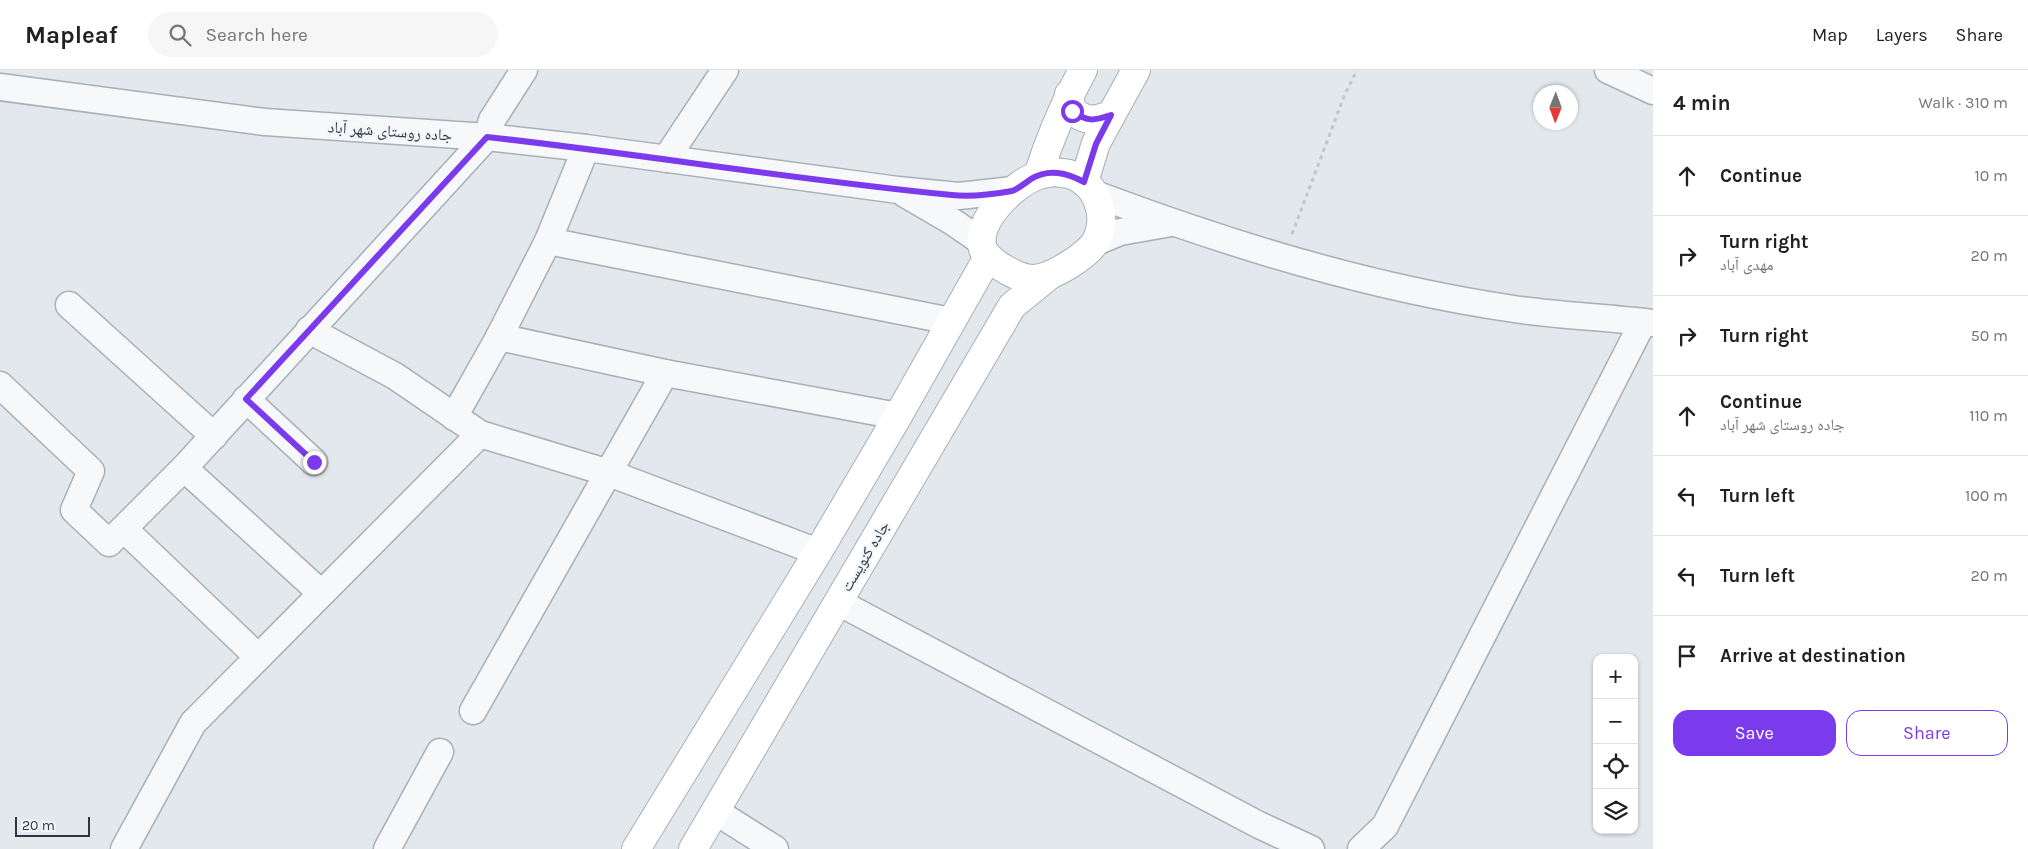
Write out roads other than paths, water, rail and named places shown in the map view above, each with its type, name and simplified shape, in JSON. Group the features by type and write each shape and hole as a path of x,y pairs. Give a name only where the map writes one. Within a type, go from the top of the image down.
{"street":[{"path":"0,386 91,471 74,510 109,543 214,436 487,137 492,120 524,70"},
{"path":"666,159 724,70"},
{"path":"1038,175 1050,138 1083,70"},
{"path":"1096,242 1101,226 1101,210 1090,188 1096,144 1136,70"},
{"path":"1608,70 1653,91"},
{"name":"جاده روستای شهر آباد","path":"0,87 265,122 487,137 586,148 898,190 959,196 1014,190"},
{"path":"1070,94 1072,111 1081,117 1094,121 1111,115"},
{"path":"454,417 499,338 548,242 586,148"},
{"path":"636,849 818,552 898,416 950,321 985,249 986,222 995,208 1014,190 1038,175 1054,172 1070,174 1090,188 1172,223 1283,258 1411,290 1514,309 1648,323 1385,826 1362,849"},
{"path":"898,190 953,222 1018,276 1034,279 1050,276 1076,261 1096,242 1120,232 1172,223"},
{"path":"548,242 950,321"},
{"name":"جاده کنویست","path":"693,849 1012,306 1050,276"},
{"path":"69,305 214,436"},
{"path":"309,330 395,376 480,434 609,473 818,552"},
{"path":"499,338 665,373 898,416"},
{"path":"473,711 665,373"},
{"path":"246,399 314,462"},
{"path":"124,849 193,723 480,434"},
{"path":"184,468 322,594"},
{"path":"124,529 258,657"},
{"path":"838,602 1251,820 1311,849"},
{"path":"387,849 440,752"},
{"path":"715,811 775,849"}]}
